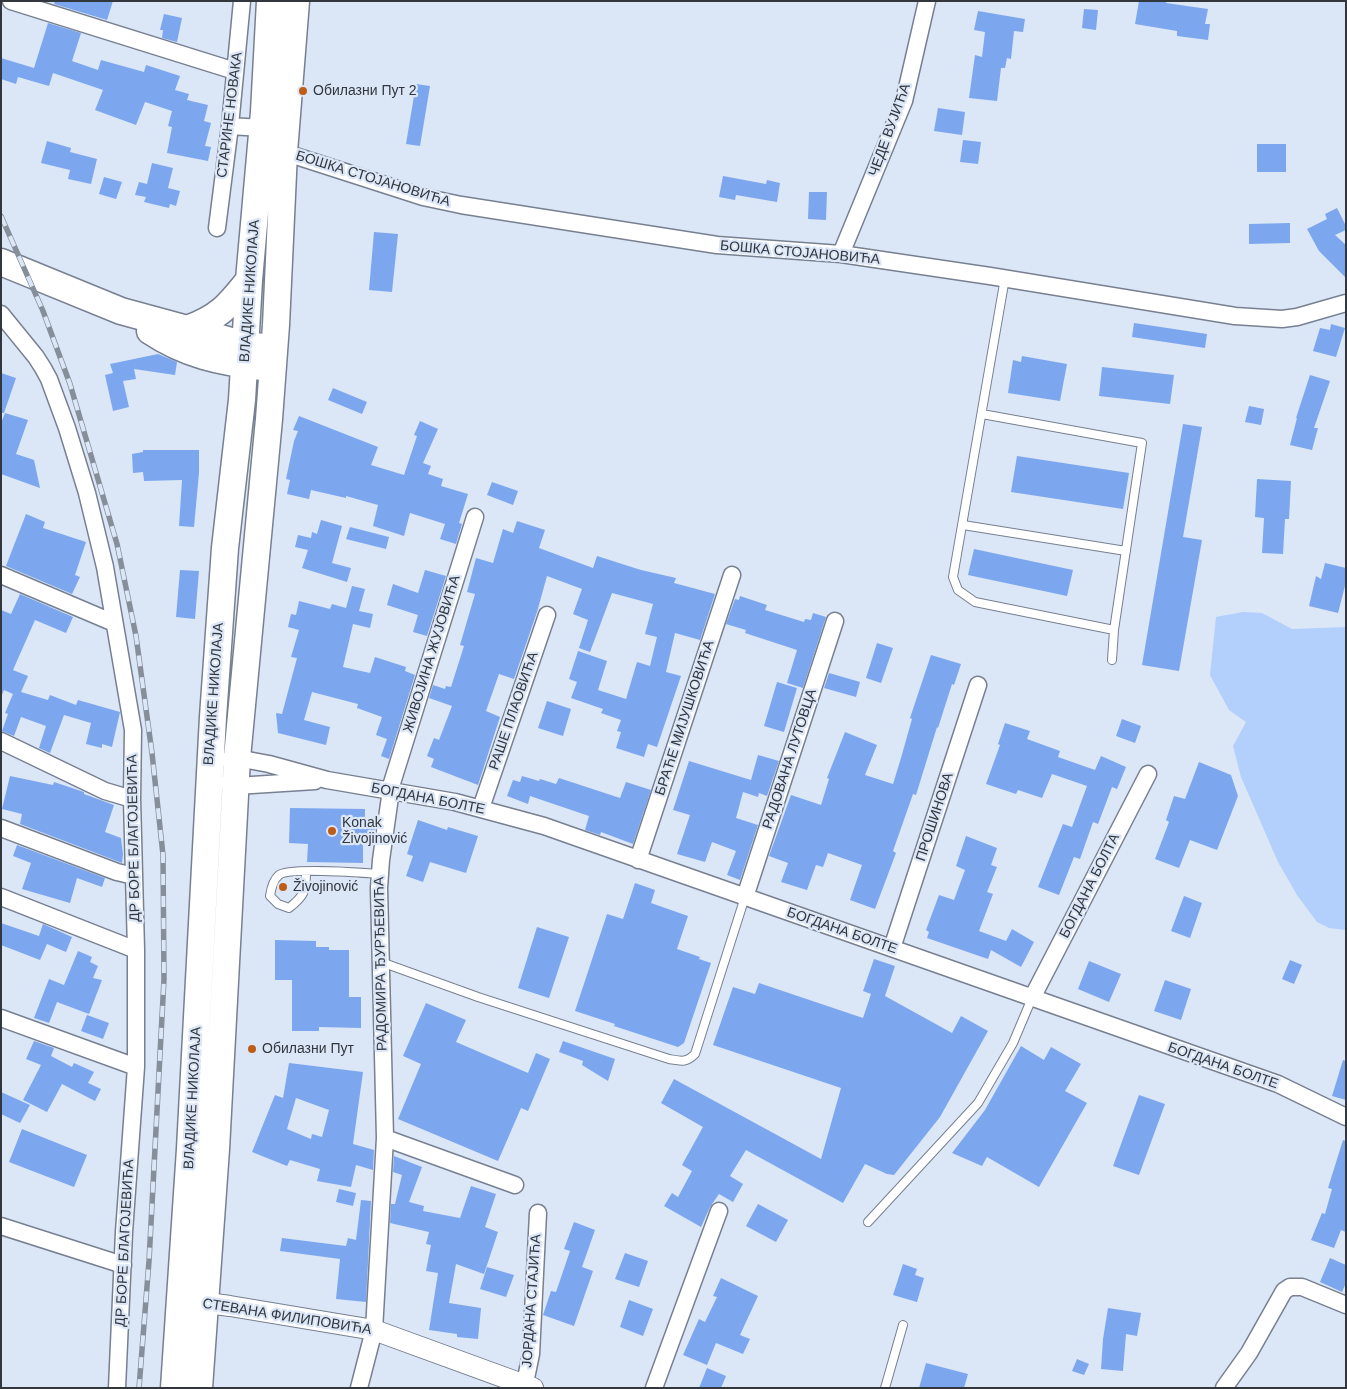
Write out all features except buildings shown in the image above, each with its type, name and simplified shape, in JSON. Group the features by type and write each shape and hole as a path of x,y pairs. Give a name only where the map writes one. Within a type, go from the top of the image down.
{"main road":[{"name":"ВЛАДИКЕ НИКОЛАЈА","path":"174,1388 194,1302 237,758 273,358 269,142 270,1"},
{"name":"ВЛАДИКЕ НИКОЛАЈА","path":"199,1388 194,1302 209,770 225,548 245,355 249,280 269,142 296,1"},
{"path":"1,262 121,311 187,330 245,355 273,358"},
{"path":"187,330 218,315 249,280"},
{"path":"121,311 156,335 201,356 217,361 245,355"}],"street":[{"path":"11,1 235,71"},
{"name":"СТАРИНЕ НОВАКА","path":"217,228 230,126 242,1"},
{"name":"ЧЕДЕ ВУЈИЋА","path":"841,254 904,101 928,1"},
{"name":"БОШКА СТОЈАНОВИЋА","path":"230,126 269,142 423,197 461,205 717,245 841,254 1005,278 1235,316 1269,319 1296,317 1346,303"},
{"name":"ДР БОРЕ БЛАГОЈЕВИЋА","path":"1,314 36,357 52,387 87,493 105,567 133,730 132,799 136,950 136,1067 122,1265 117,1388"},
{"name":"ЖИВОЈИНА ЖУЈОВИЋА","path":"391,792 397,766 419,701 475,517"},
{"path":"1,575 114,623"},
{"name":"БРАЋЕ МИЈУШКОВИЋА","path":"638,860 732,575"},
{"name":"РАШЕ ПЛАОВИЋА","path":"481,808 547,615"},
{"name":"РАДОВАНА ЛУТОВЦА","path":"745,897 835,621"},
{"name":"ПРОШИНОВА","path":"892,948 978,685"},
{"path":"1,740 105,791 132,799"},
{"name":"БОГДАНА БОЛТЕ","path":"209,770 237,758 269,764 327,780 455,802 544,826 1278,1084 1346,1117"},
{"name":"БОГДАНА БОЛТЕ","path":"209,770 236,786 327,780"},
{"name":"БОГДАНА БОЛТА","path":"1032,998 1148,774"},
{"name":"РАДОМИРА ЂУРЂЕВИЋА","path":"359,1388 374,1330 386,1138 379,874 391,792"},
{"path":"1,828 117,872 134,876"},
{"path":"1,897 136,950"},
{"path":"1,1018 136,1067"},
{"path":"386,1138 515,1186"},
{"path":"654,1388 719,1212"},
{"name":"ЈОРДАНА СТАЈИЋА","path":"527,1387 538,1214"},
{"path":"1,1226 122,1265"},
{"path":"1224,1388 1249,1353 1284,1291 1290,1287 1302,1287 1346,1305"},
{"name":"СТЕВАНА ФИЛИПОВИЋА","path":"194,1302 374,1330 527,1387"}],"lane":[{"path":"1005,278 953,577 958,590 974,602 1114,630"},
{"path":"982,414 1142,443 1114,630 1112,660"},
{"path":"963,525 1126,551"},
{"path":"306,872 306,887 301,898 289,908 278,904 270,896 273,884 279,875 291,872 306,872 379,874"},
{"path":"381,962 651,1053 682,1061 690,1060 695,1054 745,897"},
{"path":"868,1222 978,1103 1013,1043 1032,998"},
{"path":"885,1388 903,1325"}],"shaded area":[{"path":"1243,612 1262,613 1292,629 1346,627 1346,930 1329,928 1317,922 1297,895 1278,862 1241,777 1233,746 1246,722 1229,710 1210,675 1216,617"}],"railway":[{"path":"1,216 43,311 70,384 117,544 136,636 152,753 163,855 164,979 149,1261 139,1388"}],"place":[{"name":"Обилазни Пут 2","path":"303,91"},
{"name":"Konak Živojinović","path":"332,831"},
{"name":"Živojinović","path":"283,887"},
{"name":"Обилазни Пут","path":"252,1049"}]}
